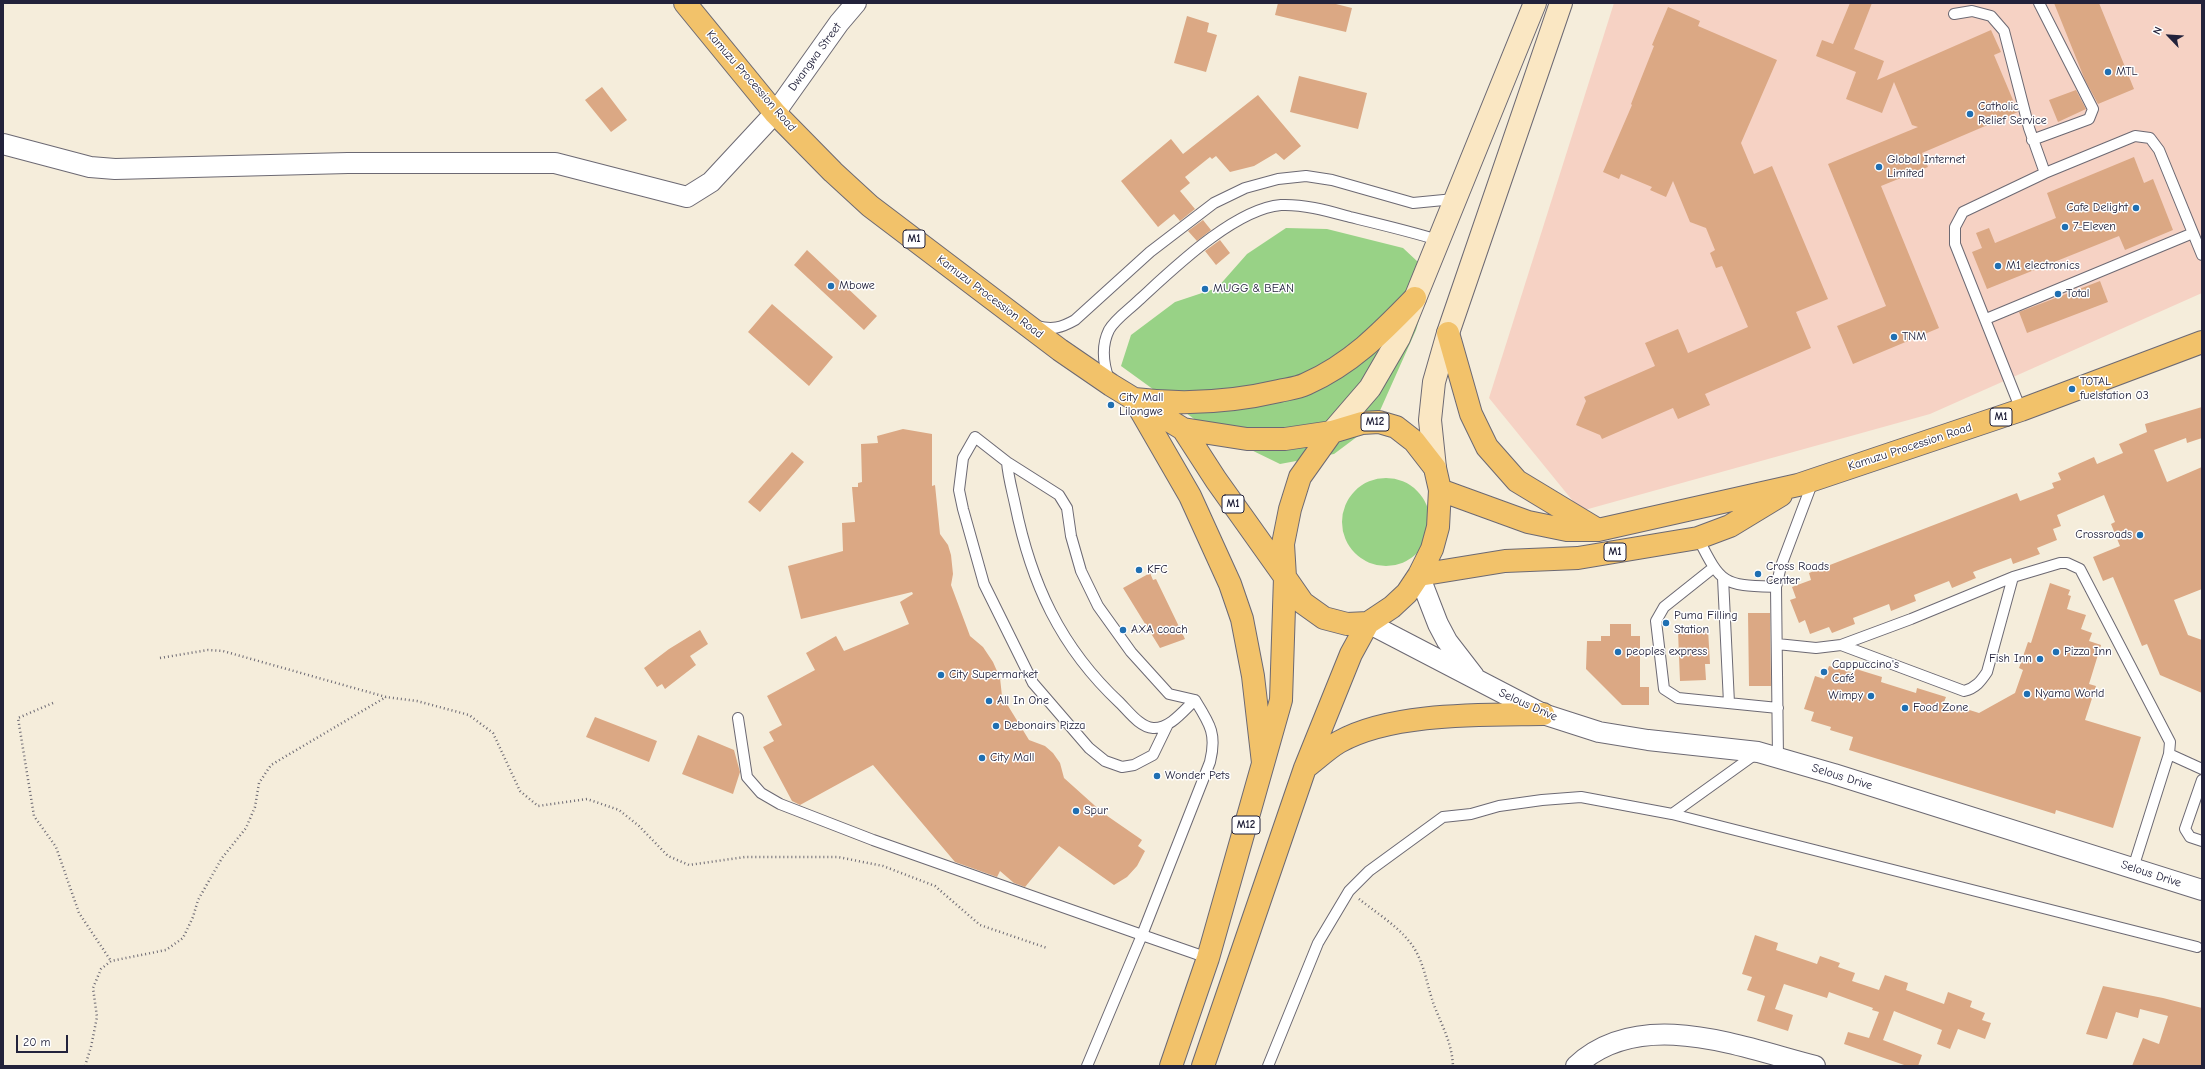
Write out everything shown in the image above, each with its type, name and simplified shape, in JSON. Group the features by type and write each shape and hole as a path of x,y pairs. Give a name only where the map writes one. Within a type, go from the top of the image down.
{"highway":[{"name":"Kamuzu Procession Road","path":"685,3 775,113 833,172 870,206 1025,324 1112,385 1183,429"},
{"path":"1134,399 1189,402 1268,394 1305,385 1339,366 1373,341 1415,298"},
{"path":"1448,333 1471,414 1488,447 1517,481 1598,530"},
{"name":"Kamuzu Procession Road","path":"1806,482 2021,410 2202,342"},
{"path":"1134,399 1190,496 1230,584 1242,619 1253,676 1263,763"},
{"name":"M12","path":"1171,1066 1208,958 1281,700 1285,577 1282,544 1290,509 1300,477 1332,432 1362,423 1379,422 1396,427 1414,441 1435,468 1440,490 1438,527 1432,549 1419,575 1407,593 1392,607 1368,623 1351,654 1305,768 1202,1066"},
{"name":"M1","path":"1183,429 1247,439 1285,439 1332,432"},
{"name":"M1","path":"1183,429 1216,480 1285,577"},
{"name":"M1","path":"1440,490 1528,522 1567,530 1598,530 1806,482"},
{"name":"M1","path":"1419,575 1505,561 1578,558 1698,538 1730,526 1806,482"},
{"name":"M12","path":"1285,577 1303,603 1324,618 1347,624 1368,623"},
{"path":"1305,768 1339,742 1373,728 1413,721 1468,716 1543,714"}],"main road":[{"path":"1332,432 1370,388 1399,338 1454,199 1535,3"},
{"path":"1435,468 1430,420 1434,382 1448,333 1561,3"}],"street":[{"name":"Dwangwa Street","path":"3,144 90,167 115,169 348,163 555,163 687,197 711,182 775,113 839,23 856,3"},
{"name":"Selous Drive","path":"1419,575 1438,624 1447,641 1479,682"},
{"name":"Selous Drive","path":"1368,623 1543,714 1599,732 1648,740 1758,752 1834,774 2202,890"},
{"path":"1576,1066 1583,1059 1610,1044 1641,1035 1675,1034 1702,1037 1814,1066"}],"lane":[{"path":"2032,140 2088,119 2092,109 2039,3"},
{"path":"1954,14 1972,11 1991,16 2004,31 2032,140 2045,173"},
{"path":"2021,410 1955,244 1954,227 1962,212 2045,173 2135,136 2150,138 2159,150 2202,255"},
{"path":"1025,324 1050,329 1062,327 1075,320 1150,252 1214,203 1245,188 1278,179 1306,176 1332,180 1413,203 1454,199"},
{"path":"1112,385 1104,368 1103,350 1109,329 1155,285 1208,240 1241,219 1280,205 1302,206 1438,240"},
{"path":"1986,319 2193,233"},
{"path":"1087,1066 1142,935 1210,762 1214,746 1210,724 1195,700 1169,694 1131,652 1098,606 1081,571 1071,536 1067,508 1059,496 1007,462 975,437 963,458 959,490 984,584 1033,683 1089,748 1105,761 1122,767 1134,765 1153,755 1168,724 1195,700"},
{"path":"1007,462 1022,539 1038,587 1055,622 1088,668 1112,696 1142,724 1154,728 1168,724"},
{"path":"1778,758 1776,587 1806,482"},
{"path":"1698,538 1713,568 1723,578 1737,585 1776,587"},
{"path":"1777,644 1816,648 1841,645 1911,620 2013,576 2060,563 2074,565 2080,569 2170,742 2169,754 2132,868"},
{"path":"1713,568 1664,608 1656,621 1664,689 1678,698 1778,708"},
{"path":"1841,645 1964,691 1971,689 1979,684 1988,672 2013,576"},
{"path":"1723,578 1729,703"},
{"path":"738,718 747,776 761,794 780,804 873,840 1208,958"},
{"path":"1672,814 1758,752"},
{"path":"2169,754 2202,769"},
{"path":"2202,780 2200,791 2186,829 2190,837 2202,841"},
{"path":"1268,1066 1318,944 1349,891 1369,870 1443,817 1470,814 1499,806 1542,800 1581,797 1672,814 2198,947"}],"path":[{"path":"160,658 208,650 223,651 386,697 417,701 469,715 493,733 520,791 538,806 587,799 619,810 639,826 668,856 688,865 745,857 838,857 883,866 935,886 980,925 1047,948"},
{"path":"85,1066 91,1047 97,1017 93,988 101,969 111,961 166,950 183,938 193,917 198,900 208,882 222,858 246,828 255,807 259,783 271,765 386,697"},
{"path":"53,703 18,718 34,816 56,847 79,913 111,961"},
{"path":"1349,891 1407,938 1414,947 1425,973 1434,1005 1449,1039 1454,1066"}],"shaded area":[{"path":"1614,3 2202,3 2202,293 1930,414 1581,511 1489,398"}],"green space":[{"path":"1286,228 1327,229 1403,248 1432,275 1416,330 1374,424 1334,454 1280,464 1208,429 1121,366 1131,335 1175,302 1217,288 1247,254"},
{"path":"1386,478 1403,482 1417,491 1426,505 1430,522 1426,539 1417,553 1403,562 1386,566 1369,562 1355,553 1346,539 1342,522 1346,505 1355,491 1369,482"}],"building":[{"path":"1278,3 1332,3 1352,8 1346,32 1275,15"},
{"path":"1850,3 1872,3 1854,49 1884,61 1877,80 1991,30 2001,52 1994,55 2018,112 1922,153 1928,167 1881,186 1939,328 1853,364 1837,326 1886,306 1828,164 1918,127 1912,125 1894,82 1882,113 1846,99 1856,72 1816,56 1822,40 1833,44"},
{"path":"2054,3 2099,3 2134,89 2098,104 2085,80"},
{"path":"1668,7 1700,21 1698,26 1777,60 1741,143 1754,174 1772,166 1828,299 1796,312 1811,348 1705,394 1710,405 1678,419 1673,408 1602,439 1600,435 1576,425 1586,401 1584,397 1655,366 1645,343 1678,329 1688,353 1748,327 1722,266 1716,268 1710,253 1715,250 1706,228 1690,222 1673,181 1666,197 1650,190 1652,187 1621,174 1619,179 1603,172 1632,105 1631,104 1654,46 1652,45"},
{"path":"1187,16 1209,23 1207,32 1217,35 1206,72 1174,63"},
{"path":"1299,76 1367,93 1358,129 1290,112"},
{"path":"602,87 627,120 611,132 585,100"},
{"path":"2076,90 2086,109 2058,122 2049,100"},
{"path":"1258,95 1301,146 1284,160 1276,153 1254,166 1230,172 1216,156 1212,159 1210,157 1185,177 1190,183 1180,191 1195,209 1180,221 1174,214 1158,227 1121,181 1171,139 1183,154"},
{"path":"2134,157 2144,183 2153,179 2173,230 2125,250 2119,236 1987,289 1972,252 1982,248 1976,233 1989,228 1995,243 2056,218 2047,193"},
{"path":"1203,220 1211,230 1197,241 1188,231"},
{"path":"1220,240 1230,253 1216,265 1205,251"},
{"path":"807,250 877,316 864,330 794,265"},
{"path":"2100,281 2108,302 2027,333 2019,312"},
{"path":"772,304 833,357 809,386 748,332"},
{"path":"2202,407 2202,438 2187,443 2186,438 2154,450 2167,482 2202,467 2202,589 2174,600 2188,635 2202,640 2202,693 2160,675 2147,644 2142,646 2113,577 2103,581 2093,557 2120,546 2111,524 2115,522 2104,495 2057,515 2061,526 2053,529 2057,540 2037,548 2040,554 2013,564 2011,558 1973,572 1976,578 1952,588 1949,581 1914,595 1916,601 1891,611 1889,604 1853,618 1855,624 1832,633 1829,627 1810,634 1805,620 1799,623 1790,600 1796,598 1792,587 1811,580 1809,573 2017,493 2020,501 2054,488 2052,483 2061,480 2058,473 2094,457 2097,464 2123,453 2119,444 2147,432 2145,424"},
{"name":"City Mall","path":"903,429 932,434 932,486 935,485 940,534 948,545 951,555 953,574 951,585 970,636 983,647 993,662 1000,678 1002,696 1029,740 1045,746 1053,753 1060,763 1064,778 1103,813 1142,840 1138,846 1145,851 1137,866 1127,877 1114,885 1059,846 1025,887 1014,883 1000,871 997,877 955,862 873,765 800,805 792,801 763,747 774,741 769,732 782,725 767,696 815,670 806,653 836,636 844,651 909,624 900,602 913,594 912,592 801,619 788,566 843,551 842,523 855,522 852,487 858,487 858,483 862,482 861,444 878,443 877,436"},
{"path":"792,452 804,462 760,512 748,502"},
{"path":"1150,573 1153,580 1156,579 1185,639 1160,648 1123,588"},
{"path":"2050,583 2070,590 2068,595 2071,596 2067,609 2086,615 2081,629 2092,633 2089,641 2101,645 2089,684 2096,686 2085,720 2141,737 2113,828 2056,810 2055,814 1849,750 1853,737 1830,730 1831,727 1811,721 1814,712 1804,709 1815,676 1824,679 1829,666 1854,673 1856,669 1882,677 1881,682 1916,693 1917,688 1946,697 1944,702 1979,713 2015,693 2023,670 2019,668 2028,642 2031,643"},
{"path":"1748,613 1770,613 1771,686 1749,686"},
{"path":"1610,624 1631,624 1631,636 1640,636 1640,687 1649,687 1649,705 1622,705 1586,669 1587,641 1601,641 1601,636 1610,636"},
{"path":"1708,629 1710,664 1705,664 1706,680 1680,681 1678,631"},
{"path":"700,630 708,644 690,656 696,665 665,689 662,684 657,687 644,668 669,649"},
{"path":"595,717 657,741 649,762 586,737"},
{"path":"698,735 734,750 740,772 733,794 682,774"},
{"path":"1755,935 1778,943 1776,950 1817,964 1820,956 1840,963 1838,967 1855,973 1852,981 1879,990 1885,975 1908,983 1906,990 1944,1004 1948,992 1972,1001 1970,1007 1985,1013 1982,1020 1991,1023 1985,1039 1958,1029 1950,1049 1937,1044 1942,1030 1894,1011 1883,1040 1922,1055 1918,1066 1907,1066 1844,1044 1848,1032 1869,1038 1879,1012 1872,1010 1873,1008 1829,992 1827,998 1784,984 1775,1009 1793,1015 1788,1031 1757,1021 1765,996 1747,990 1752,977 1742,974"},
{"path":"2103,986 2163,998 2202,1008 2202,1066 2132,1066 2143,1038 2159,1044 2168,1016 2140,1009 2138,1018 2116,1012 2107,1039 2086,1034"}],"place":[{"name":"MTL","path":"2108,72"},
{"name":"Catholic Relief Service","path":"1970,114"},
{"name":"Global Internet Limited","path":"1879,167"},
{"name":"Cafe Delight","path":"2136,208"},
{"name":"7-Eleven","path":"2065,227"},
{"name":"M1 electronics","path":"1998,266"},
{"name":"Mbowe","path":"831,286"},
{"name":"MUGG & BEAN","path":"1205,289"},
{"name":"Total","path":"2058,294"},
{"name":"TNM","path":"1894,337"},
{"name":"TOTAL fuelstation 03","path":"2072,389"},
{"name":"City Mall Lilongwe","path":"1111,405"},
{"name":"Crossroads","path":"2140,535"},
{"name":"KFC","path":"1139,570"},
{"name":"Cross Roads Center","path":"1758,574"},
{"name":"Puma Filling Station","path":"1666,623"},
{"name":"AXA coach","path":"1123,630"},
{"name":"peoples express","path":"1618,652"},
{"name":"Pizza Inn","path":"2056,652"},
{"name":"Fish Inn","path":"2040,659"},
{"name":"Cappuccino's Café","path":"1824,672"},
{"name":"City Supermarket","path":"941,675"},
{"name":"Nyama World","path":"2027,694"},
{"name":"Wimpy","path":"1871,696"},
{"name":"All In One","path":"989,701"},
{"name":"Food Zone","path":"1905,708"},
{"name":"Debonairs Pizza","path":"996,726"},
{"name":"City Mall","path":"982,758"},
{"name":"Wonder Pets","path":"1157,776"},
{"name":"Spur","path":"1076,811"}]}
